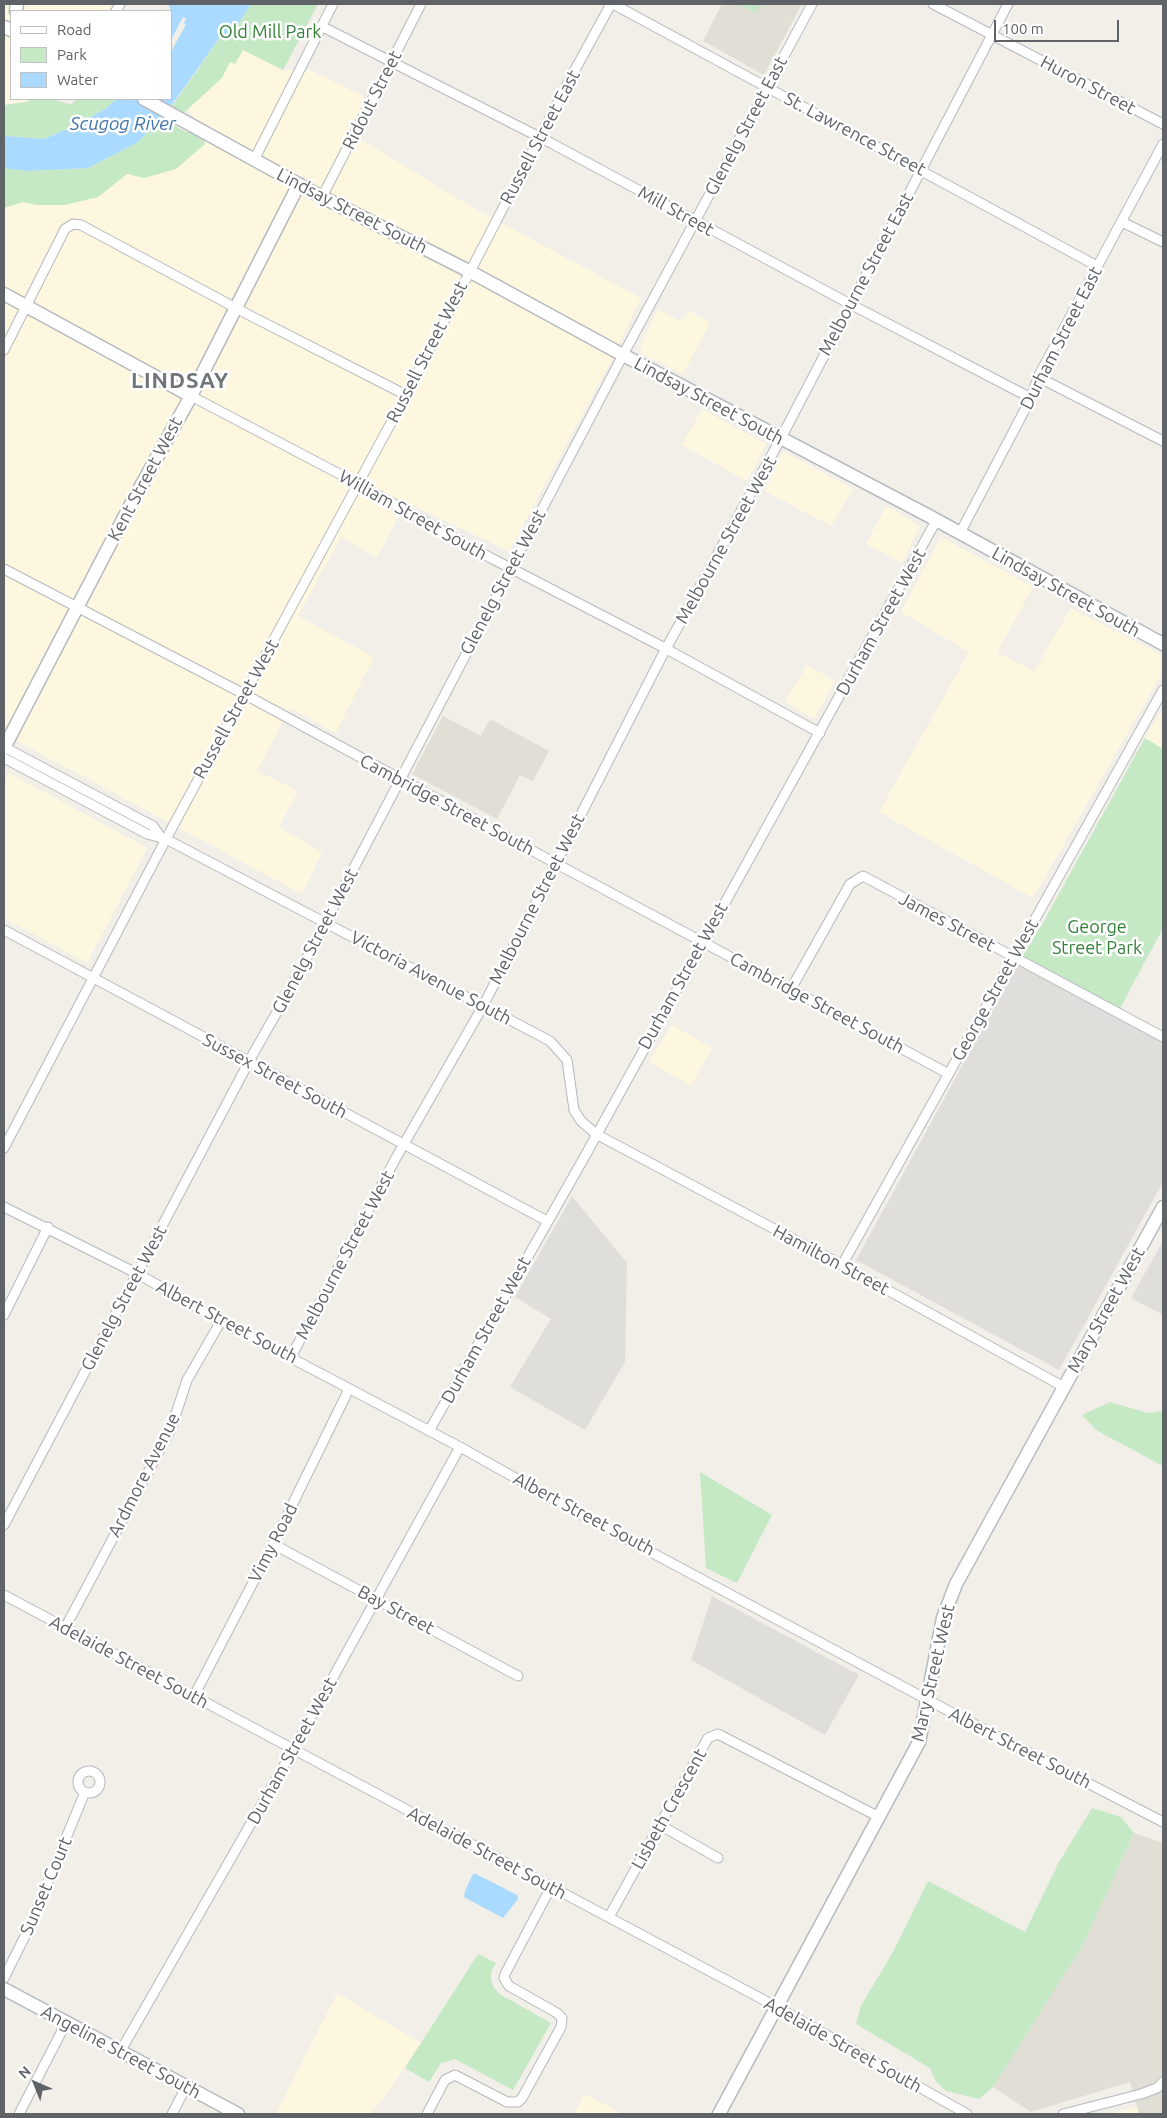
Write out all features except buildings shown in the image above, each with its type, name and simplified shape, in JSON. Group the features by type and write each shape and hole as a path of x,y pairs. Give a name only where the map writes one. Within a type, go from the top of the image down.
{"main road":[{"name":"Lindsay Street South","path":"146,100 322,197 470,271 623,355 936,520 1163,644"},
{"name":"Kent Street West","path":"4,748 191,396 300,184"},
{"path":"4,294 191,396"},
{"name":"Mary Street West","path":"719,2114 919,1742 929,1700 943,1618 956,1584 1163,1207"},
{"name":"Angeline Street South","path":"4,1989 238,2114"}],"street":[{"path":"254,160 333,4"},
{"name":"Ridout Street","path":"322,197 421,4"},
{"name":"St. Lawrence Street","path":"612,4 1097,266"},
{"name":"Russell Street East","path":"470,271 539,137 612,4"},
{"name":"Glenelg Street East","path":"623,355 812,4"},
{"name":"Huron Street","path":"934,4 1163,124"},
{"name":"Melbourne Street East","path":"781,438 1008,4"},
{"name":"Mill Street","path":"321,26 392,60 539,137 695,222 1031,398"},
{"name":"Durham Street East","path":"960,533 1031,398 1038,377 1163,144"},
{"path":"1122,222 1163,242"},
{"path":"4,350 66,229 73,224 81,225 235,308 406,395"},
{"name":"Russell Street West","path":"4,1148 93,979 163,837 244,694 358,484 470,271"},
{"name":"Glenelg Street West","path":"4,1525 249,1062 293,984 324,922 401,780 405,768 623,355"},
{"path":"1038,377 1163,441"},
{"name":"William Street South","path":"191,396 820,733"},
{"name":"Melbourne Street West","path":"291,1357 404,1144 483,1006 666,649 781,438"},
{"name":"Durham Street West","path":"429,1431 820,733 936,520"},
{"name":"Cambridge Street South","path":"4,569 244,694 949,1074"},
{"name":"George Street West","path":"842,1265 1163,690"},
{"name":"Victoria Avenue South","path":"4,748 153,826 163,837"},
{"name":"Victoria Avenue South","path":"4,758 147,834 163,837 550,1040 563,1054 570,1068 574,1110 581,1121 596,1134"},
{"name":"James Street","path":"791,989 850,884 863,876 1163,1037"},
{"name":"Sussex Street South","path":"4,930 547,1221"},
{"name":"Hamilton Street","path":"596,1134 842,1265 1064,1387"},
{"name":"Albert Street South","path":"4,1206 138,1274 588,1518 929,1700 1163,1822"},
{"path":"4,1315 48,1227"},
{"name":"Ardmore Avenue","path":"65,1628 171,1429 187,1380 222,1321"},
{"name":"Vimy Road","path":"194,1696 273,1544 349,1389"},
{"name":"Durham Street West","path":"120,2052 293,1750 460,1447"},
{"name":"Bay Street","path":"273,1544 518,1676"},
{"name":"Adelaide Street South","path":"4,1595 778,2007 967,2114"},
{"name":"Lisbeth Crescent","path":"609,1917 708,1738 718,1734 879,1817"},
{"name":"Sunset Court","path":"4,1978 28,1930 85,1792"},
{"path":"660,1825 718,1858"},
{"path":"427,2114 445,2080 455,2075 512,2103 518,2102 527,2090 561,2027 562,2018 557,2013 509,1986 504,1978 551,1887"},
{"path":"19,2114 66,2023"},
{"path":"1063,2114 1141,2094 1157,2088 1163,2082"},
{"path":"172,2114 186,2087"}],"shaded area":[{"path":"4,4 112,4 109,10 10,10 10,100 30,100 4,105"},
{"path":"722,4 802,4 764,75 703,41"},
{"path":"243,50 283,70 310,70 366,98 346,135 364,141 468,205 641,298 612,359 509,551 406,502 377,558 341,537 298,616 374,657 336,733 290,708 257,771 298,791 279,827 322,852 302,894 4,734 4,208 23,202 37,205 98,197 127,174 144,178 204,132 188,109 222,78 230,62 235,64"},
{"path":"658,309 680,321 690,311 710,323 683,374 642,354 640,347"},
{"path":"702,409 766,444 747,481 682,445"},
{"path":"783,451 853,489 831,526 765,491"},
{"path":"886,506 920,526 902,563 866,544"},
{"path":"941,537 1033,587 997,652 1034,671 1071,608 1163,656 1163,671 1033,898 879,812 969,652 901,612"},
{"path":"807,665 835,681 814,719 785,702"},
{"path":"1163,708 1163,749 1145,738"},
{"path":"443,716 481,736 490,719 549,751 533,781 520,775 497,819 412,774"},
{"path":"9,773 147,848 87,963 4,918 4,782"},
{"path":"1020,960 1163,1041 1163,1182 1059,1370 856,1260"},
{"path":"672,1025 712,1048 691,1086 649,1062"},
{"path":"572,1196 627,1263 625,1362 585,1430 510,1387 551,1319 515,1297"},
{"path":"1163,1241 1163,1315 1131,1298"},
{"path":"712,1596 859,1675 825,1735 691,1660"},
{"path":"1134,1833 1163,1843 1163,2114 1139,2114 1130,2082 1031,2112 993,2087 1083,1945"},
{"path":"337,1993 421,2043 388,2092 370,2114 276,2114"},
{"path":"585,2094 623,2114 574,2114"},
{"path":"1137,2107 1139,2114 1108,2114"}],"green space":[{"name":"Old Mill Park","path":"251,4 318,4 283,70 243,50 235,64 230,62 222,78 179,117 168,112 221,36 233,32"},
{"path":"739,4 761,4 756,13"},
{"path":"30,100 56,100 71,105 75,100 116,100 105,109 74,126 44,139 4,136 4,105"},
{"path":"161,118 186,132 204,132 205,144 176,169 144,178 127,174 98,197 65,205 37,205 23,202 4,208 4,167 28,171 88,168 138,142"},
{"name":"George Street Park","path":"1145,738 1163,749 1163,928 1117,1014 1020,960 1044,921"},
{"path":"1110,1402 1148,1413 1163,1411 1163,1466 1096,1430 1082,1415"},
{"path":"700,1472 772,1515 737,1583 706,1568"},
{"path":"1092,1808 1121,1817 1134,1833 1083,1945 993,2087 979,2099 946,2091 935,2080 930,2068 856,2024 861,2006 893,1952 928,1881 1025,1932 1058,1864"},
{"path":"478,1954 496,1963 491,1972 491,1980 494,1988 501,1995 551,2023 513,2090 455,2059 441,2063 429,2082 405,2068"}],"water":[{"name":"Scugog River","path":"168,4 251,4 233,32 220,37 169,109 138,142 88,168 28,171 4,168 4,136 44,139 74,126 105,109 116,100 172,100 172,50 186,24 184,23 186,19 183,17 172,38 171,10"},
{"path":"473,1874 517,1895 518,1899 503,1918 464,1897"}],"district":[{"name":"LINDSAY","path":"180,381"}]}
